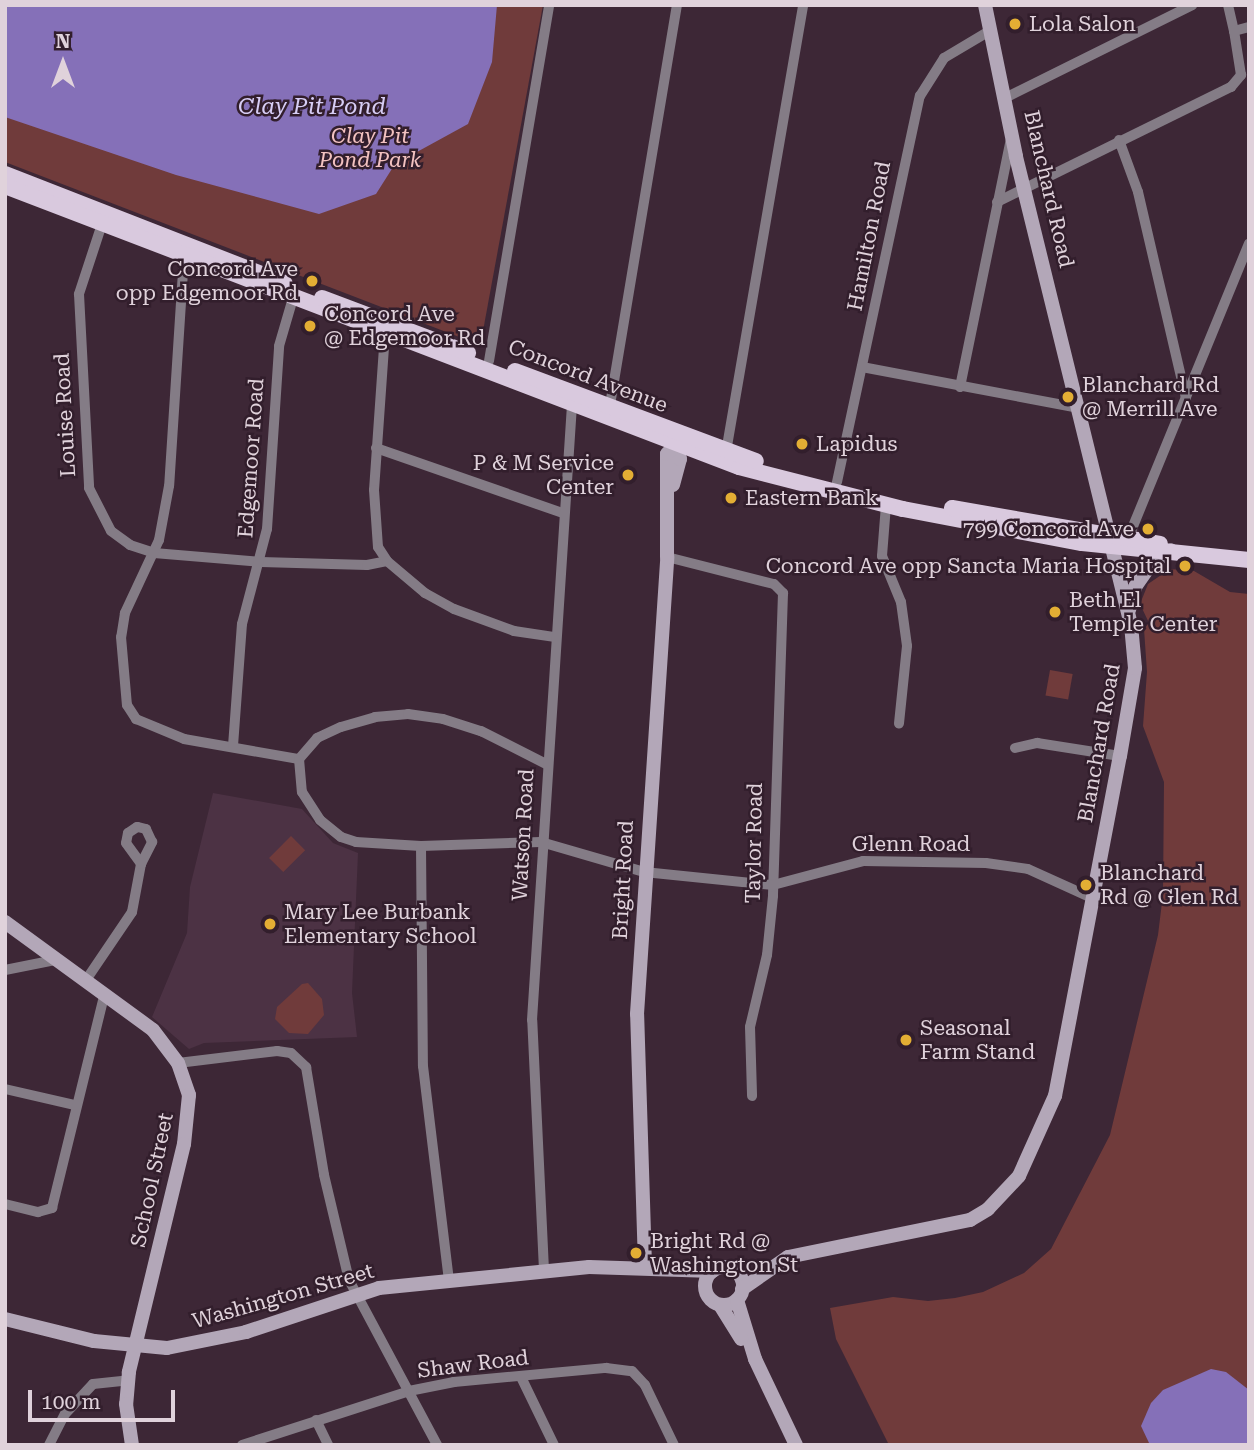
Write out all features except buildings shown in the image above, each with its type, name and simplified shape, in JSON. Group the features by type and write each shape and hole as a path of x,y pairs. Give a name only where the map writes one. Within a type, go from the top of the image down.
{"main road":[{"name":"Concord Avenue","path":"5,174 104,219"},
{"name":"Concord Avenue","path":"5,186 104,219 724,457 886,505 1249,560"},
{"name":"Concord Avenue","path":"724,457 936,505 1108,540 1129,536 1176,549"}],"street":[{"path":"487,366 549,5"},
{"path":"609,411 677,5"},
{"path":"724,457 803,5"},
{"name":"Blanchard Road","path":"740,1294 769,1268 788,1257 970,1220 1004,1194 1031,1153 1055,1096 1120,756 1135,668 1128,612 1108,540 1079,408 1024,185 985,5"},
{"path":"1006,97 1192,5"},
{"path":"997,202 1024,185 1237,82 1241,75 1228,5"},
{"path":"1234,31 1249,27"},
{"name":"Hamilton Road","path":"837,482 920,96 944,58 991,30"},
{"path":"960,387 1013,135"},
{"path":"1119,140 1138,192 1186,399"},
{"name":"Louise Road","path":"104,219 79,294 89,488 111,531 130,545 154,553 261,562 367,565 387,561"},
{"path":"1129,536 1249,244"},
{"path":"184,250 169,486 154,553 129,603 121,637 127,705 136,719 163,733 299,759 317,738 341,727 374,717 408,715 443,719 481,731 546,764"},
{"name":"Edgemoor Road","path":"233,746 242,624 261,562 272,486 279,346 295,293"},
{"path":"385,328 376,447 374,528 387,561 425,593 454,609 514,631 554,637"},
{"path":"862,367 1079,408"},
{"name":"Watson Road","path":"544,1270 532,1020 554,637 573,398"},
{"name":"Bright Road","path":"652,1266 637,1014 669,497 680,459 677,438"},
{"path":"376,447 564,513"},
{"path":"886,505 882,556 906,620 906,672 899,724"},
{"path":"1128,612 1135,587 1154,560 1176,549"},
{"name":"Taylor Road","path":"667,556 774,584 780,590 784,606 773,885 767,955 750,1027 752,1096"},
{"path":"1015,748 1037,743 1120,756"},
{"name":"Glenn Road","path":"299,759 302,792 320,820 341,836 421,846 541,842 644,872 773,885 863,860 986,863 1028,869 1092,898"},
{"path":"421,846 422,1053 449,1280"},
{"path":"86,980 132,912 141,864"},
{"name":"School Street","path":"5,922 153,1030 178,1063 189,1110 129,1380 132,1445"},
{"path":"5,970 55,960"},
{"path":"5,1204 46,1211 60,1179 75,1105 104,993"},
{"path":"178,1063 277,1051 301,1060 310,1077 324,1175 349,1280 437,1445"},
{"path":"5,1089 75,1105"},
{"name":"Washington Street","path":"652,1266 705,1287"},
{"name":"Washington Street","path":"5,1319 135,1347 167,1348 218,1340 357,1294 449,1280 544,1270 652,1266 713,1271"},
{"path":"755,1359 736,1272 725,1268 713,1271 705,1287 709,1298 720,1305 755,1359 796,1445"},
{"name":"Blanchard Road","path":"736,1272 769,1268"},
{"path":"720,1305 740,1294"},
{"name":"Shaw Road","path":"242,1445 409,1391 454,1382 606,1368 632,1371 645,1385 674,1445"},
{"path":"521,1377 554,1445"},
{"path":"49,1445 65,1414 93,1384 129,1380"},
{"path":"316,1420 328,1445"}],"shaded area":[{"name":"Mary Lee Burbank Elementary School","path":"213,793 302,809 333,843 358,853 352,993 357,1037 204,1043 189,1049 152,1017 187,933 190,887"}],"green space":[{"name":"Clay Pit Pond","path":"5,5 543,5 483,331 467,340 5,162"},
{"path":"1170,569 1194,571 1230,592 1249,594 1249,1445 889,1445 836,1339 830,1308 893,1297 928,1301 955,1298 983,1292 1024,1273 1051,1249 1110,1135 1158,935 1163,894 1164,782 1143,726 1147,672 1144,629 1149,623 1140,604 1148,584"},
{"path":"1050,670 1073,674 1068,700 1045,696"},
{"path":"291,836 305,850 283,872 269,858"},
{"path":"308,983 322,999 324,1015 308,1034 289,1033 275,1019 277,1007 302,984"}],"water":[{"name":"Clay Pit Pond","path":"5,5 497,5 492,62 468,124 395,164 376,194 319,214 176,175 5,117"},
{"path":"1211,1369 1226,1372 1249,1390 1249,1445 1150,1445 1141,1426 1151,1403 1163,1390"}],"place":[{"name":"Lola Salon","path":"1015,24"},
{"name":"Concord Ave opp Edgemoor Rd","path":"312,281"},
{"name":"Concord Ave @ Edgemoor Rd","path":"310,326"},
{"name":"Blanchard Rd @ Merrill Ave","path":"1068,397"},
{"name":"Lapidus","path":"802,444"},
{"name":"P & M Service Center","path":"628,475"},
{"name":"Eastern Bank","path":"731,498"},
{"name":"799 Concord Ave","path":"1148,529"},
{"name":"Concord Ave opp Sancta Maria Hospital","path":"1185,566"},
{"name":"Beth El Temple Center","path":"1055,612"},
{"name":"Blanchard Rd @ Glen Rd","path":"1086,885"},
{"name":"Mary Lee Burbank Elementary School","path":"270,924"},
{"name":"Seasonal Farm Stand","path":"906,1040"},
{"name":"Bright Rd @ Washington St","path":"636,1253"}],"park label":[{"name":"Clay Pit Pond Park","path":"370,148"}]}
